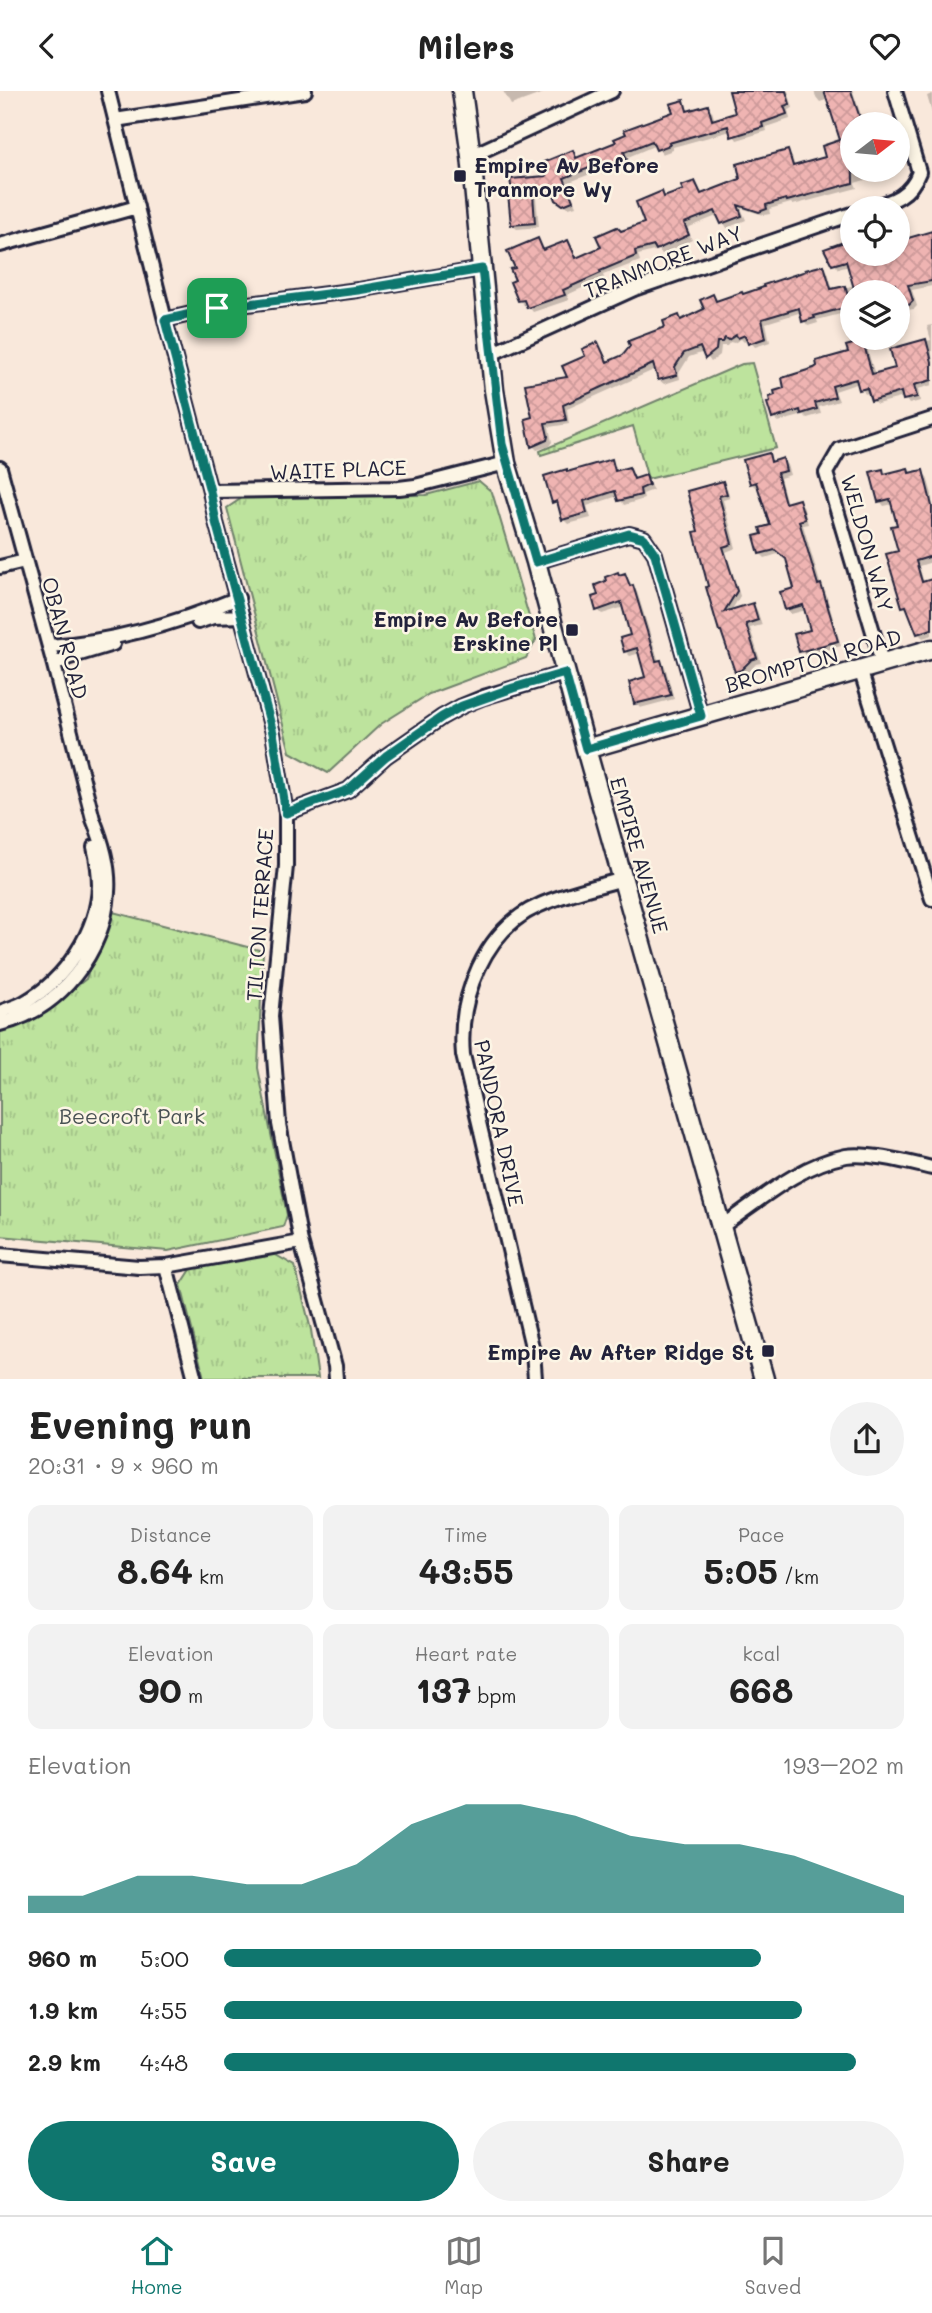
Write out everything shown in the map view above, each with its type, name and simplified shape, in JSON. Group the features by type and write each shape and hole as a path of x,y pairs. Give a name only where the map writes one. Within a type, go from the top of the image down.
{"street":[{"name":"TILTON TERRACE","path":"108,91 216,522 273,733 286,813 286,866 271,1016 279,1124 301,1242 336,1378"},
{"path":"115,120 305,91"},
{"name":"EMPIRE AVENUE","path":"462,91 498,418 506,463 764,1378"},
{"path":"471,156 612,91"},
{"path":"894,91 919,172 914,185 902,196"},
{"path":"0,245 137,207"},
{"name":"TRANMORE WAY","path":"491,354 634,289 840,218"},
{"path":"165,320 217,308 358,290 482,269"},
{"name":"WELDON WAY","path":"882,662 826,473 840,449 932,419"},
{"name":"WAITE PLACE","path":"210,491 415,487 506,463"},
{"name":"OBAN ROAD","path":"0,468 93,819 101,837 108,892 99,932 80,971 52,999 32,1012 0,1024"},
{"path":"536,562 629,534 644,538 655,554 701,716"},
{"path":"0,567 25,561"},
{"path":"49,646 119,636 184,619 237,599"},
{"path":"54,665 67,658 213,617 242,616"},
{"name":"BROMPTON ROAD","path":"586,749 932,649"},
{"path":"860,669 932,899"},
{"path":"286,813 348,790 386,756 462,706 565,673"},
{"name":"OBAN ROAD","path":"0,1012 26,1002 55,981 77,953 95,915 99,885 92,837 93,819"},
{"name":"PANDORA DRIVE","path":"535,1378 533,1351 463,1055 461,1036 464,1005 479,965 492,946 520,917 540,905 624,879"},
{"path":"722,1226 785,1182 816,1166 847,1156 896,1160 932,1168"},
{"path":"0,1255 139,1267 166,1266 301,1242"},
{"path":"166,1266 195,1378"}],"green space":[{"path":"752,363 776,448 648,479 633,426 541,455 540,451 742,364"},
{"path":"479,481 492,492 536,640 526,658 429,694 381,724 328,773 290,752 227,508 245,496 426,495"},
{"name":"Beecroft Park","path":"109,911 263,951 258,1068 287,1215 283,1227 168,1251 0,1236 0,1025 39,1016 86,979"},
{"path":"274,1254 295,1266 311,1330 318,1378 204,1378 181,1285 192,1268"}],"building":[{"path":"729,91 786,91 790,104 784,106 787,114 762,123 763,127 731,137 728,126 669,143 670,145 656,150 652,141 624,152 627,160 596,172 594,166 564,178 573,201 563,205 556,200 553,192 533,194 535,223 511,225 508,193 512,192 510,179 546,176 541,163 573,150 576,158 616,142 614,139 626,134 624,130 673,112 670,104 684,100 687,111 708,105 712,120 735,113"},
{"path":"824,91 851,91 858,112 840,112 840,140"},
{"path":"840,140 840,182 853,183 766,205 767,209 759,212 738,205 742,216 721,224 715,211 684,223 689,235 656,250 654,246 635,251 636,256 563,290 565,295 527,308 524,300 518,301 510,282 515,280 510,269 515,268 507,251 538,238 543,250 568,240 576,258 601,247 596,236 617,227 621,231 644,223 636,202 662,191 664,197 683,190 681,186 695,181 701,194 740,179 737,164 788,150 793,166 825,157 822,146"},
{"path":"932,231 932,281 910,285 910,280 852,280 847,266 910,266 910,237"},
{"path":"840,243 840,263 832,265 824,249"},
{"path":"824,265 831,289 840,287 840,309 802,322 799,308 762,319 766,338 748,344 745,335 738,338 736,335 728,340 725,338 722,342 717,342 716,350 705,359 700,347 684,353 675,367 677,375 658,380 653,364 563,405 566,420 545,423 547,440 531,447 525,419 532,417 525,384 567,377 562,366 585,356 582,349 598,342 607,362 623,355 630,346 628,341 665,327 663,321 679,315 681,320 704,309 700,300 713,294 716,301 742,292 743,294"},
{"path":"926,339 932,362 932,380 914,385 917,397 903,400 901,392 871,401 867,388 859,390 856,379 832,386 835,397 815,403 817,409 801,414 800,410 772,419 767,403 770,402 769,397 775,395 774,391 784,388 782,378 814,368 817,366 816,361 848,352 847,350 865,350 872,374 895,368 890,350 910,350 910,343"},
{"path":"769,453 771,462 783,458 786,471 777,473 785,503 799,499 805,519 799,521 838,641 799,652 794,634 810,630 803,605 785,610 780,592 794,588 786,559 775,550 759,554 754,536 762,534 760,528 770,525 756,482 750,484 743,460"},
{"path":"612,459 615,471 629,467 634,479 646,475 649,485 640,489 641,495 618,501 615,491 584,501 587,513 562,520 557,501 552,503 544,476"},
{"path":"908,468 909,473 923,470 932,506 932,556 916,561 922,582 932,579 932,629 917,634 906,606 902,607 886,554 898,551 891,526 897,525 890,499 878,502 870,472 883,469 884,474"},
{"path":"723,481 727,494 719,496 732,544 723,547 737,591 724,612 753,603 758,620 746,624 757,658 735,672 706,587 708,586 694,532 698,531 687,491"},
{"path":"618,572 619,575 625,573 630,586 633,585 656,661 661,660 671,695 634,704 629,682 645,677 637,648 624,652 620,638 630,635 621,602 596,611 592,597 598,595 595,585"}],"place":[{"name":"Empire Av Before Tranmore Wy","path":"460,176"},
{"name":"Empire Av Before Erskine Pl","path":"572,630"},
{"name":"Empire Av After Ridge St","path":"768,1351"}],"route":[{"path":"482,269 502,444 536,562 629,534 644,538 655,554 701,716 586,749 565,673 462,706 386,756 348,790 286,813 273,733 165,320 217,308 358,290 482,269"}]}
